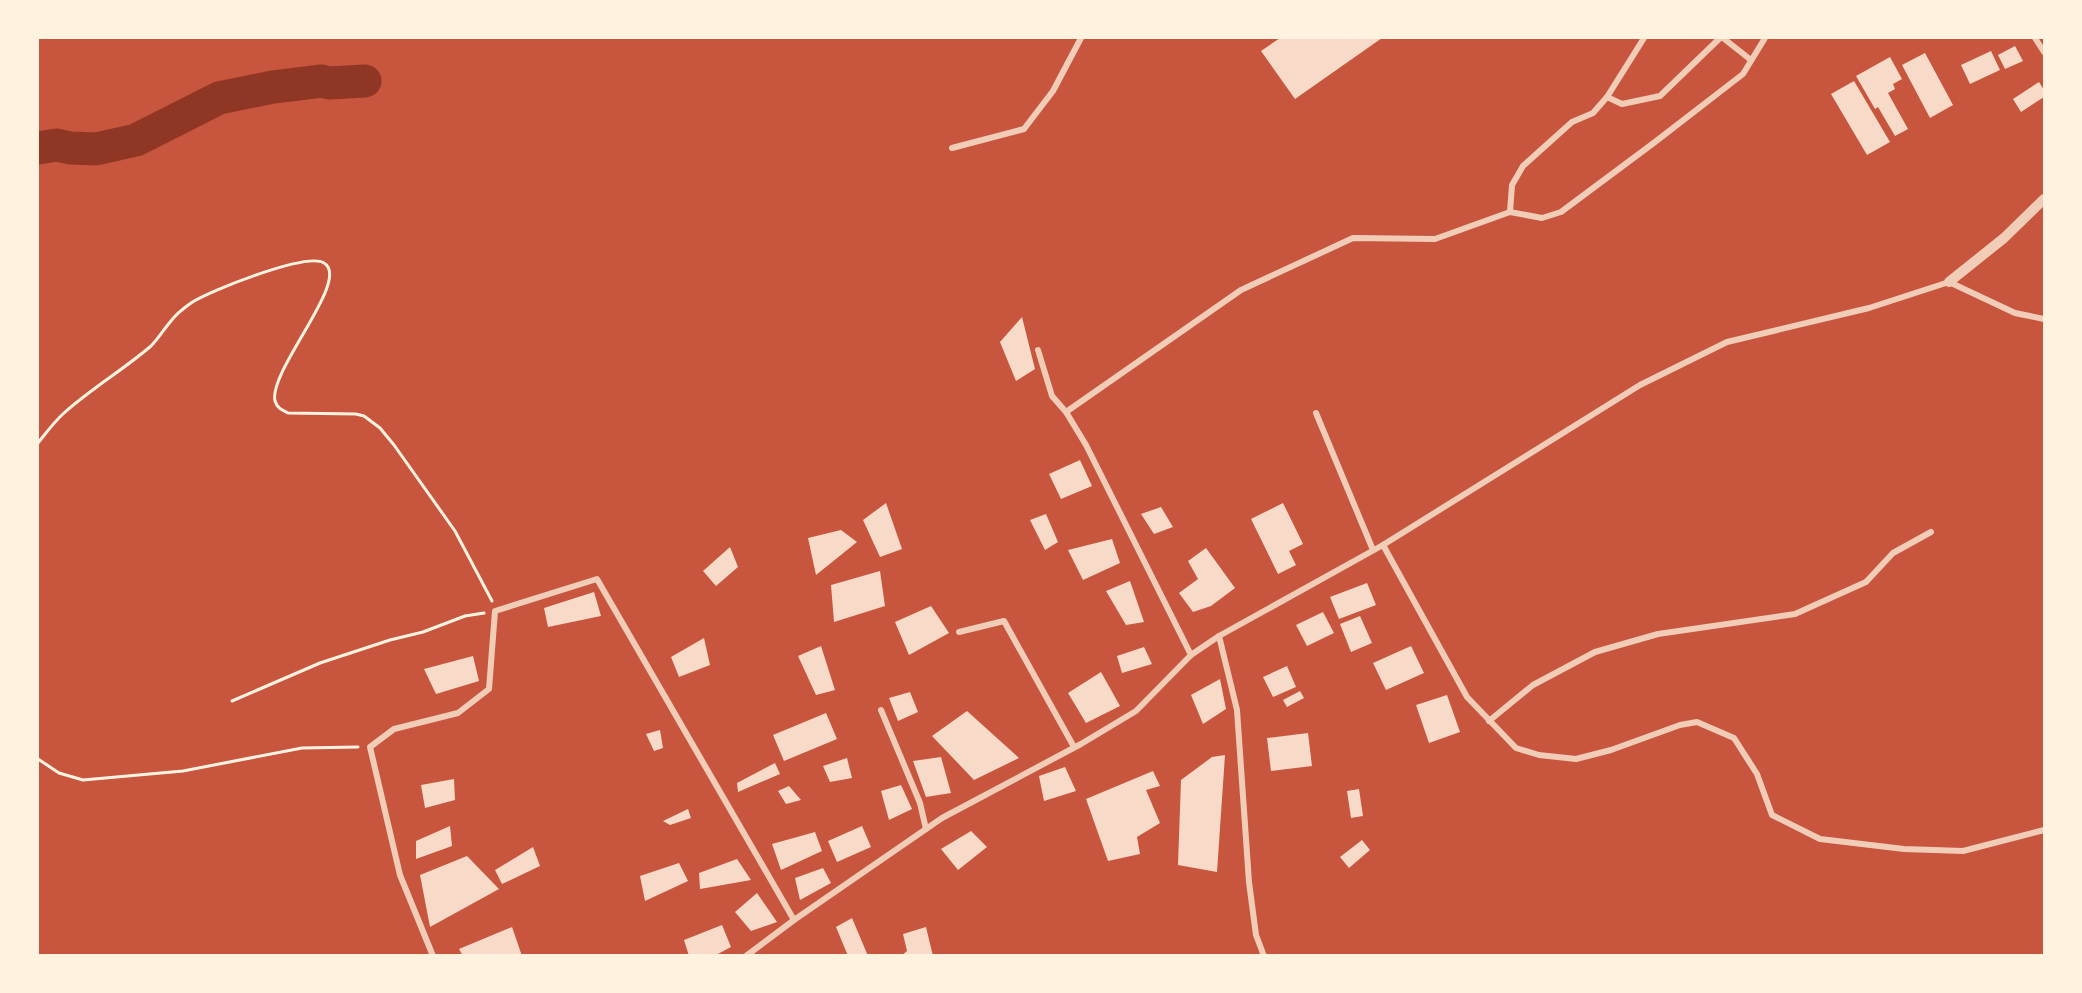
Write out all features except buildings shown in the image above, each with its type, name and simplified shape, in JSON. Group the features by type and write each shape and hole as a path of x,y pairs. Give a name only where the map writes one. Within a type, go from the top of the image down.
{"street":[{"path":"952,148 1024,129 1053,91 1081,38"},
{"path":"1510,212 1512,185 1523,166 1572,122 1593,113 1607,97 1644,38"},
{"path":"1607,97 1622,104 1660,96 1721,38 1751,60"},
{"path":"1066,412 1241,290 1353,238 1436,239 1510,212 1542,218 1561,212 1743,74 1765,38"},
{"path":"2035,38 2044,52"},
{"path":"746,956 794,920 942,818 1136,711 1191,655 1219,636 1383,545 1640,385 1727,342 1869,308 1949,282 2004,238 2044,199"},
{"path":"1949,282 2015,313 2044,319"},
{"path":"1038,350 1053,396 1066,412 1086,445 1191,655"},
{"path":"1316,413 1373,550"},
{"path":"1489,721 1533,685 1595,652 1658,634 1796,614 1866,582 1893,553 1931,532"},
{"path":"1383,545 1467,697 1516,748 1539,755 1576,759 1611,750 1680,725 1697,722 1734,738 1757,774 1772,815 1820,839 1904,849 1964,851 2044,830"},
{"path":"432,956 400,875 370,747 394,729 458,712 489,689 495,611 597,579 794,920"},
{"path":"959,632 1004,621 1074,747"},
{"path":"1219,636 1237,710 1249,882 1256,935 1263,956"},
{"path":"881,710 920,803 926,829"}],"path":[{"path":"38,443 63,414 153,344 172,318 192,303 233,283 278,269 318,260 326,263 331,279 325,294 287,361 275,394 275,403 288,413 356,414 364,416 380,428 455,531 490,596 495,611 465,616 423,632 390,640 320,663 232,701"},
{"path":"38,759 59,773 83,780 183,771 302,748 370,747"}],"waterway":[{"path":"38,148 57,145 96,149 136,140 219,98 273,87 322,81 329,83 365,81"}]}
